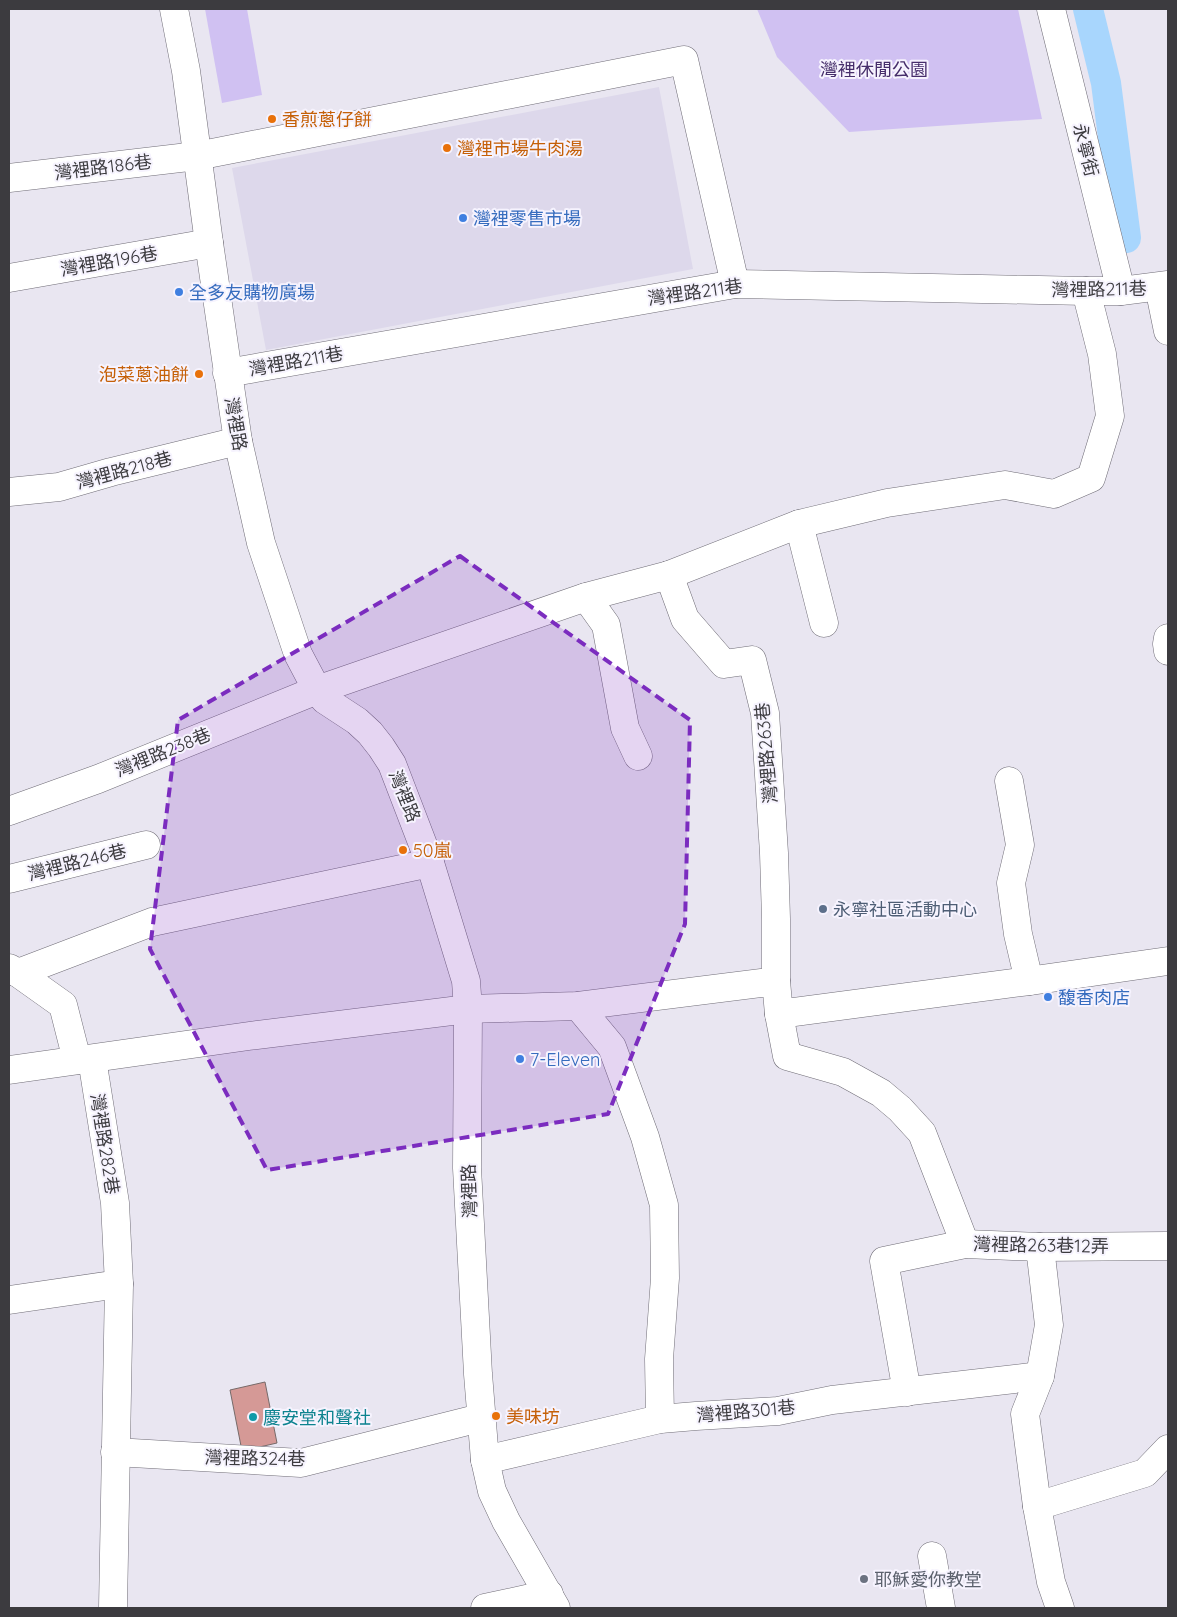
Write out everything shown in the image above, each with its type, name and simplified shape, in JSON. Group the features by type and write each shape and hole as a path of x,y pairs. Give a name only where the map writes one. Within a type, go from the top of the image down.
{"street":[{"name":"灣裡路","path":"174,9 186,71 238,441 261,543 298,654 317,690 325,700 357,721 370,733 392,764 430,863 466,981 468,1009 468,1168 480,1418 485,1460 492,1491 506,1520 553,1601"},
{"name":"永寧街","path":"1051,9 1121,291"},
{"name":"灣裡路186巷","path":"9,178 197,156 684,60 735,284"},
{"name":"灣裡路196巷","path":"9,278 209,243"},
{"name":"灣裡路211巷","path":"227,373 735,284 1086,291 1121,291 1163,286"},
{"path":"1163,286 1168,331"},
{"name":"灣裡路238巷","path":"9,811 98,779 317,690 586,596 669,575 799,524 887,503 1005,485 1054,494 1091,478 1110,416 1102,354 1086,291"},
{"name":"灣裡路218巷","path":"9,492 60,487 111,472 238,441"},
{"path":"799,524 824,623"},
{"name":"灣裡路263巷","path":"669,575 685,618 724,664 752,660 765,713 774,853 776,981 779,1014"},
{"path":"586,596 606,625 625,728 638,756"},
{"path":"1168,638 1168,651"},
{"path":"1010,781 1020,845 1011,883 1018,934 1029,981"},
{"name":"灣裡路246巷","path":"9,880 146,845"},
{"path":"14,971 152,922 430,863"},
{"path":"779,1014 1168,961"},
{"name":"灣裡路282巷","path":"14,971 63,1005 85,1060 114,1203 119,1284 113,1608"},
{"path":"9,1070 249,1036 468,1009 578,1006 776,981"},
{"path":"578,1006 612,1047 645,1137 664,1205 664,1278 659,1358 660,1419"},
{"name":"灣裡路263巷12弄","path":"779,1014 787,1056 843,1072 881,1093 900,1109 922,1133 965,1244 1040,1247 1168,1246"},
{"path":"907,1392 884,1261 965,1244"},
{"path":"1040,1247 1049,1325 1040,1376 1025,1414 1036,1506 1051,1582 1060,1608"},
{"path":"9,1300 119,1284"},
{"name":"灣裡路301巷","path":"485,1460 660,1419 778,1411 832,1400 1040,1376"},
{"name":"灣裡路324巷","path":"115,1452 301,1462 480,1418"},
{"path":"1036,1506 1145,1473 1168,1449"},
{"path":"932,1556 941,1608"},
{"path":"485,1608 553,1601"}],"highlighted area":[{"path":"460,556 690,720 685,924 608,1114 267,1170 150,949 178,720"}],"shaded area":[{"name":"灣裡零售市場","path":"659,87 693,269 266,350 232,168"}],"green space":[{"path":"205,9 247,9 262,95 222,103"},
{"name":"灣裡休閒公園","path":"757,9 1018,9 1042,119 849,132 777,57"}],"building":[{"name":"慶安堂和聲社","path":"265,1382 277,1443 242,1451 230,1390"}],"waterway":[{"path":"1088,9 1106,83 1126,238"}],"place":[{"name":"香煎蔥仔餅","path":"272,119"},
{"name":"灣裡市場牛肉湯","path":"447,148"},
{"name":"灣裡零售市場","path":"463,218"},
{"name":"全多友購物廣場","path":"179,292"},
{"name":"泡菜蔥油餅","path":"199,374"},
{"name":"50嵐","path":"403,850"},
{"name":"永寧社區活動中心","path":"823,909"},
{"name":"馥香肉店","path":"1048,997"},
{"name":"7-Eleven","path":"520,1059"},
{"name":"美味坊","path":"496,1416"},
{"name":"慶安堂和聲社","path":"253,1417"},
{"name":"耶穌愛你教堂","path":"864,1579"}]}
